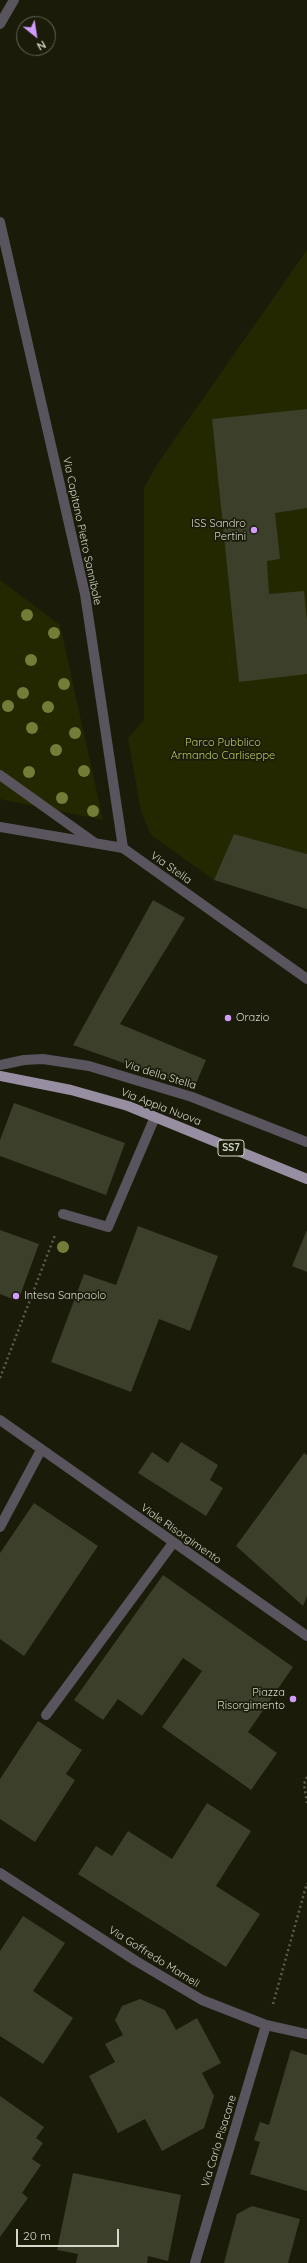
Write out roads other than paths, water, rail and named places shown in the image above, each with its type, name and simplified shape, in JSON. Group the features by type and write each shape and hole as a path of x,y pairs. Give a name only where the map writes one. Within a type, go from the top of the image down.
{"main road":[{"name":"Via Appia Nuova","path":"0,1076 78,1092 155,1117 307,1179"}],"street":[{"path":"0,24 14,0"},
{"name":"Via Capitano Pietro Sannibale","path":"0,222 85,594 123,848"},
{"path":"0,775 95,843"},
{"name":"Via Stella","path":"0,827 123,848 307,979"},
{"name":"Via della Stella","path":"0,1065 43,1059 89,1066 192,1097 307,1142"},
{"path":"63,1214 108,1227 155,1117"},
{"name":"Viale Risorgimento","path":"0,1420 307,1636"},
{"path":"0,1526 41,1450"},
{"path":"46,1715 173,1543"},
{"name":"Via Goffredo Mameli","path":"0,1873 176,1986 202,2000 266,2025 307,2034"},
{"name":"Via Carlo Pisacane","path":"195,2263 266,2025"}],"place":[{"name":"ISS Sandro Pertini","path":"254,530"},
{"name":"Orazio","path":"228,1018"},
{"name":"Intesa Sanpaolo","path":"16,1296"},
{"name":"Piazza Risorgimento","path":"293,1699"}],"park label":[{"name":"Parco Pubblico Armando Carliseppe","path":"223,749"}]}
